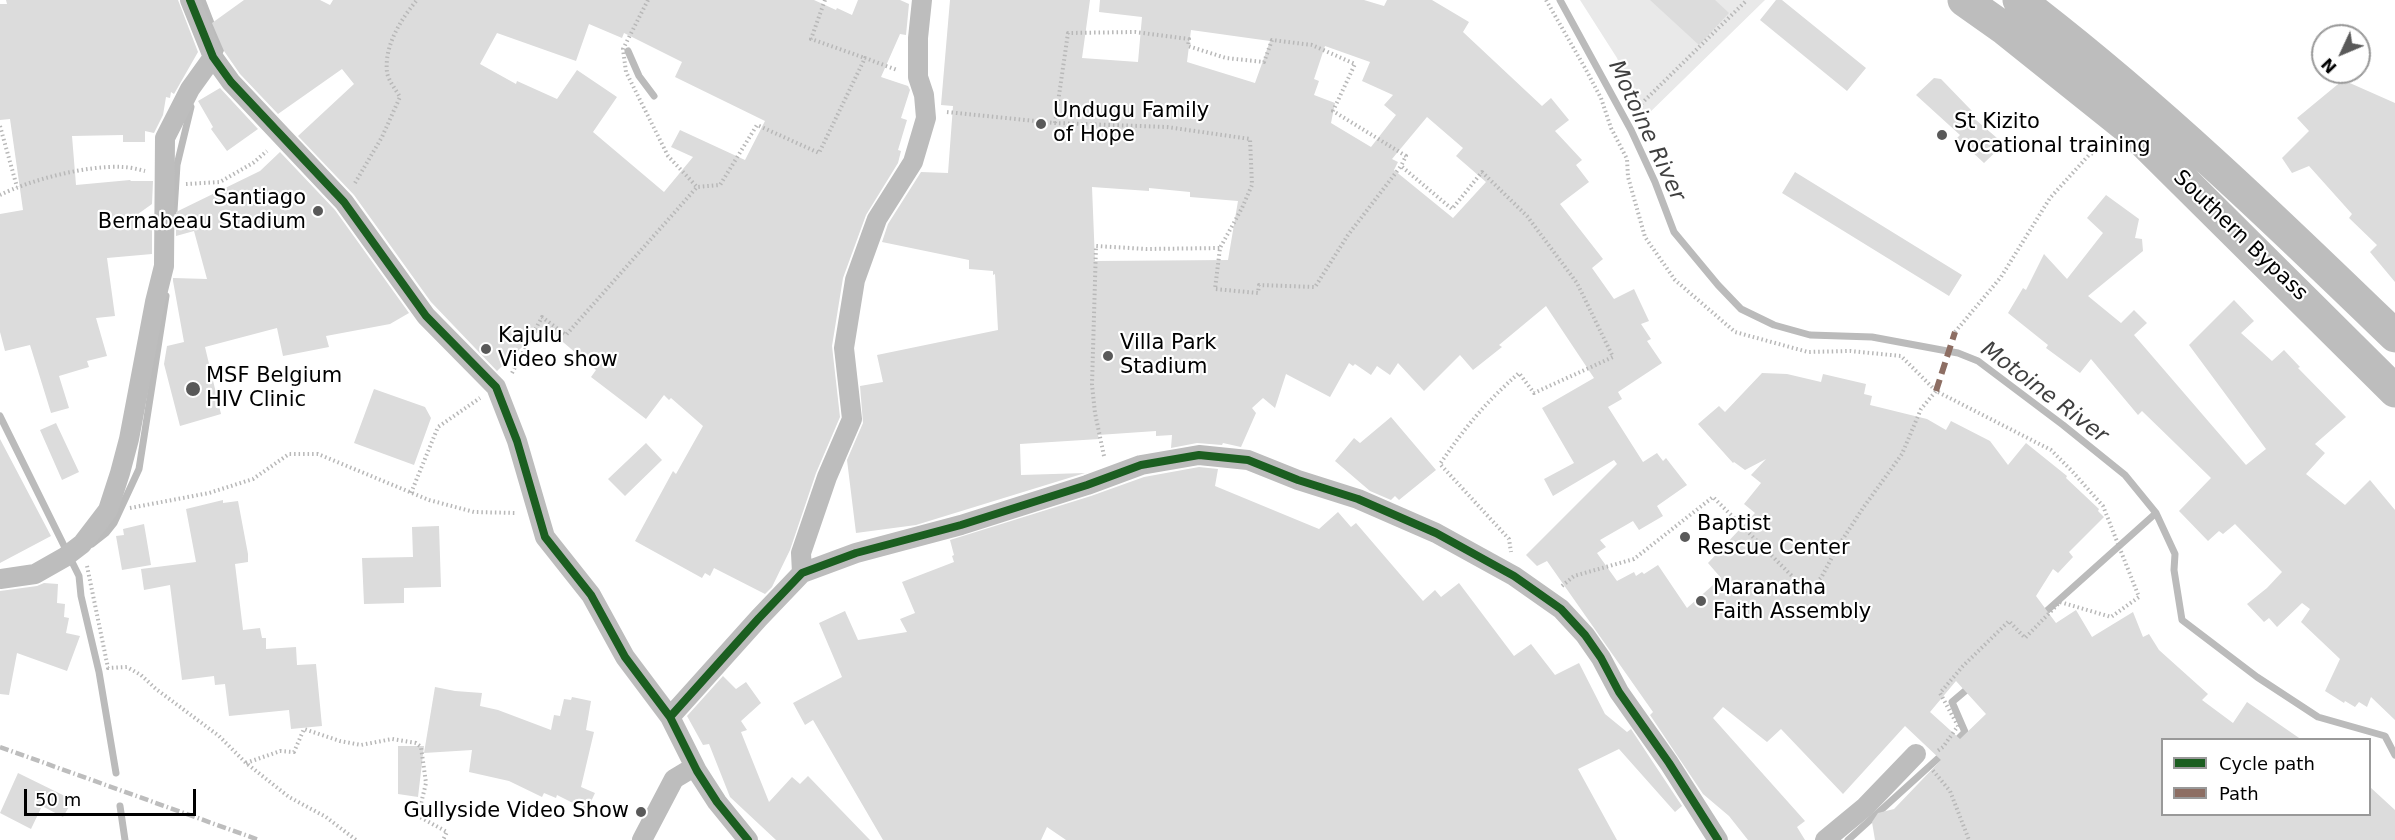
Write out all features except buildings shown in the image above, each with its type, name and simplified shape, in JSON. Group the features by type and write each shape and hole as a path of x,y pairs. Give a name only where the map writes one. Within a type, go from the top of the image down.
{"highway":[{"name":"Southern Bypass","path":"1964,0 2005,29 2135,133 2395,391"},
{"name":"Southern Bypass","path":"2019,0 2068,37 2146,103 2281,226 2395,336"}],"street":[{"path":"190,0 213,57 231,82 344,202 426,316 496,387 517,441 545,537 591,594 624,657 670,717 694,767 717,802 748,840"},
{"path":"802,573 801,553 827,477 852,419 844,348 855,279 877,219 912,162 926,118 925,103 918,77 918,38 922,0"},
{"path":"0,579 35,574 65,557 82,544 108,510 129,438 164,266 165,138 190,89 213,57"},
{"path":"670,717 802,573 856,553 961,525 1141,465 1199,455 1248,460 1298,480 1358,498 1436,533 1514,576 1549,599 1585,635 1601,658 1619,692 1718,840"},
{"path":"1825,840 1865,807 1916,754"},
{"path":"642,840 674,779 694,767"}],"path":[{"path":"344,202 382,137 400,97 387,74 388,51 405,14 417,0"},
{"path":"648,0 623,49 626,72 668,156 697,187"},
{"path":"825,0 811,39 918,77"},
{"path":"1546,0 1586,68 1601,98 1611,128 1627,159 1628,177 1645,237 1675,280 1735,332 1808,352 1850,351 1901,356 1936,391 2051,450 2103,506 2139,597 2111,617 2060,602 2025,638 2009,621 1963,666 1940,693 1958,726 1943,747 1930,756 1916,754"},
{"path":"1638,107 1747,0"},
{"path":"925,103 950,113 1055,123 1167,127 1250,139 1252,185 1220,248 1215,289 1257,293 1259,285 1316,287 1348,235 1401,166 1406,156 1333,111 1355,64 1312,45 1272,40 1264,62 1226,58 1188,46 1189,39 1135,32 1068,33 1055,123"},
{"path":"411,493 438,427 511,374 542,317 566,335 697,187 720,185 757,125 819,153 865,58"},
{"path":"0,126 17,187"},
{"path":"1955,332 2001,277 2050,198 2089,155 2135,133"},
{"path":"0,195 17,187 77,171 121,166 164,174 187,184 220,182 253,163 281,137"},
{"path":"1401,166 1452,209 1482,172 1527,216 1577,283 1613,357 1534,393 1519,373 1490,398 1463,430 1440,464 1509,539 1514,576"},
{"path":"1109,477 1095,412 1092,385 1096,246 1147,249 1220,248"},
{"path":"1549,599 1574,576 1634,559 1713,498 1807,591 1821,578 1863,508 1902,454 1921,409 1936,391"},
{"path":"108,510 137,508 209,493 253,479 289,454 318,454 429,500 474,512 539,514"},
{"path":"82,544 108,668 127,667 141,675 219,736 246,763 289,797 326,817 356,840"},
{"path":"246,763 280,751 294,752 304,729 340,741 361,745 392,739 416,743 421,747 426,783 418,816 447,832 443,840"},
{"path":"1916,754 1950,791 1969,840"}],"shaded area":[{"path":"1580,0 1765,0 1643,119 1617,58"}],"waterway":[{"path":"202,0 221,49 217,57"},
{"name":"Motoine River","path":"1560,0 1631,130 1655,182 1674,232 1741,309 1774,325 1810,335 1872,337 1958,353 1978,361 2125,475 2156,513 2175,554 2174,570 2182,620 2257,677 2318,717 2385,736 2395,755"},
{"path":"628,51 639,76 654,96"},
{"path":"174,211 177,165 191,107"},
{"path":"92,544 114,523 139,469 166,296"},
{"path":"0,416 79,576 81,596 99,672 116,773"},
{"path":"2041,616 2156,513"},
{"path":"1954,743 1965,732 1952,702 1971,686"},
{"path":"1848,840 1944,753"},
{"path":"120,806 125,840"}],"railway":[{"path":"0,747 259,840"}],"marked path":[{"path":"1936,391 1955,332"}],"cycle path":[{"path":"190,0 213,57 231,82 344,202 426,316 496,387 517,441 545,537 591,595 625,657 670,717 697,771 717,802 748,840"},
{"path":"670,717 802,573 856,553 961,525 1087,485 1141,465 1199,455 1248,460 1298,480 1358,499 1436,533 1514,576 1561,609 1585,635 1601,658 1619,692 1669,763 1718,840"}],"place":[{"name":"Undugu Family of Hope","path":"1041,124"},
{"name":"St Kizito vocational training","path":"1942,135"},
{"name":"Santiago Bernabeau Stadium","path":"318,211"},
{"name":"Kajulu Video show","path":"486,349"},
{"name":"Villa Park Stadium","path":"1108,356"},
{"name":"MSF Belgium HIV Clinic","path":"193,389"},
{"name":"Baptist Rescue Center","path":"1685,537"},
{"name":"Maranatha Faith Assembly","path":"1701,601"},
{"name":"Gullyside Video Show","path":"641,812"}]}
